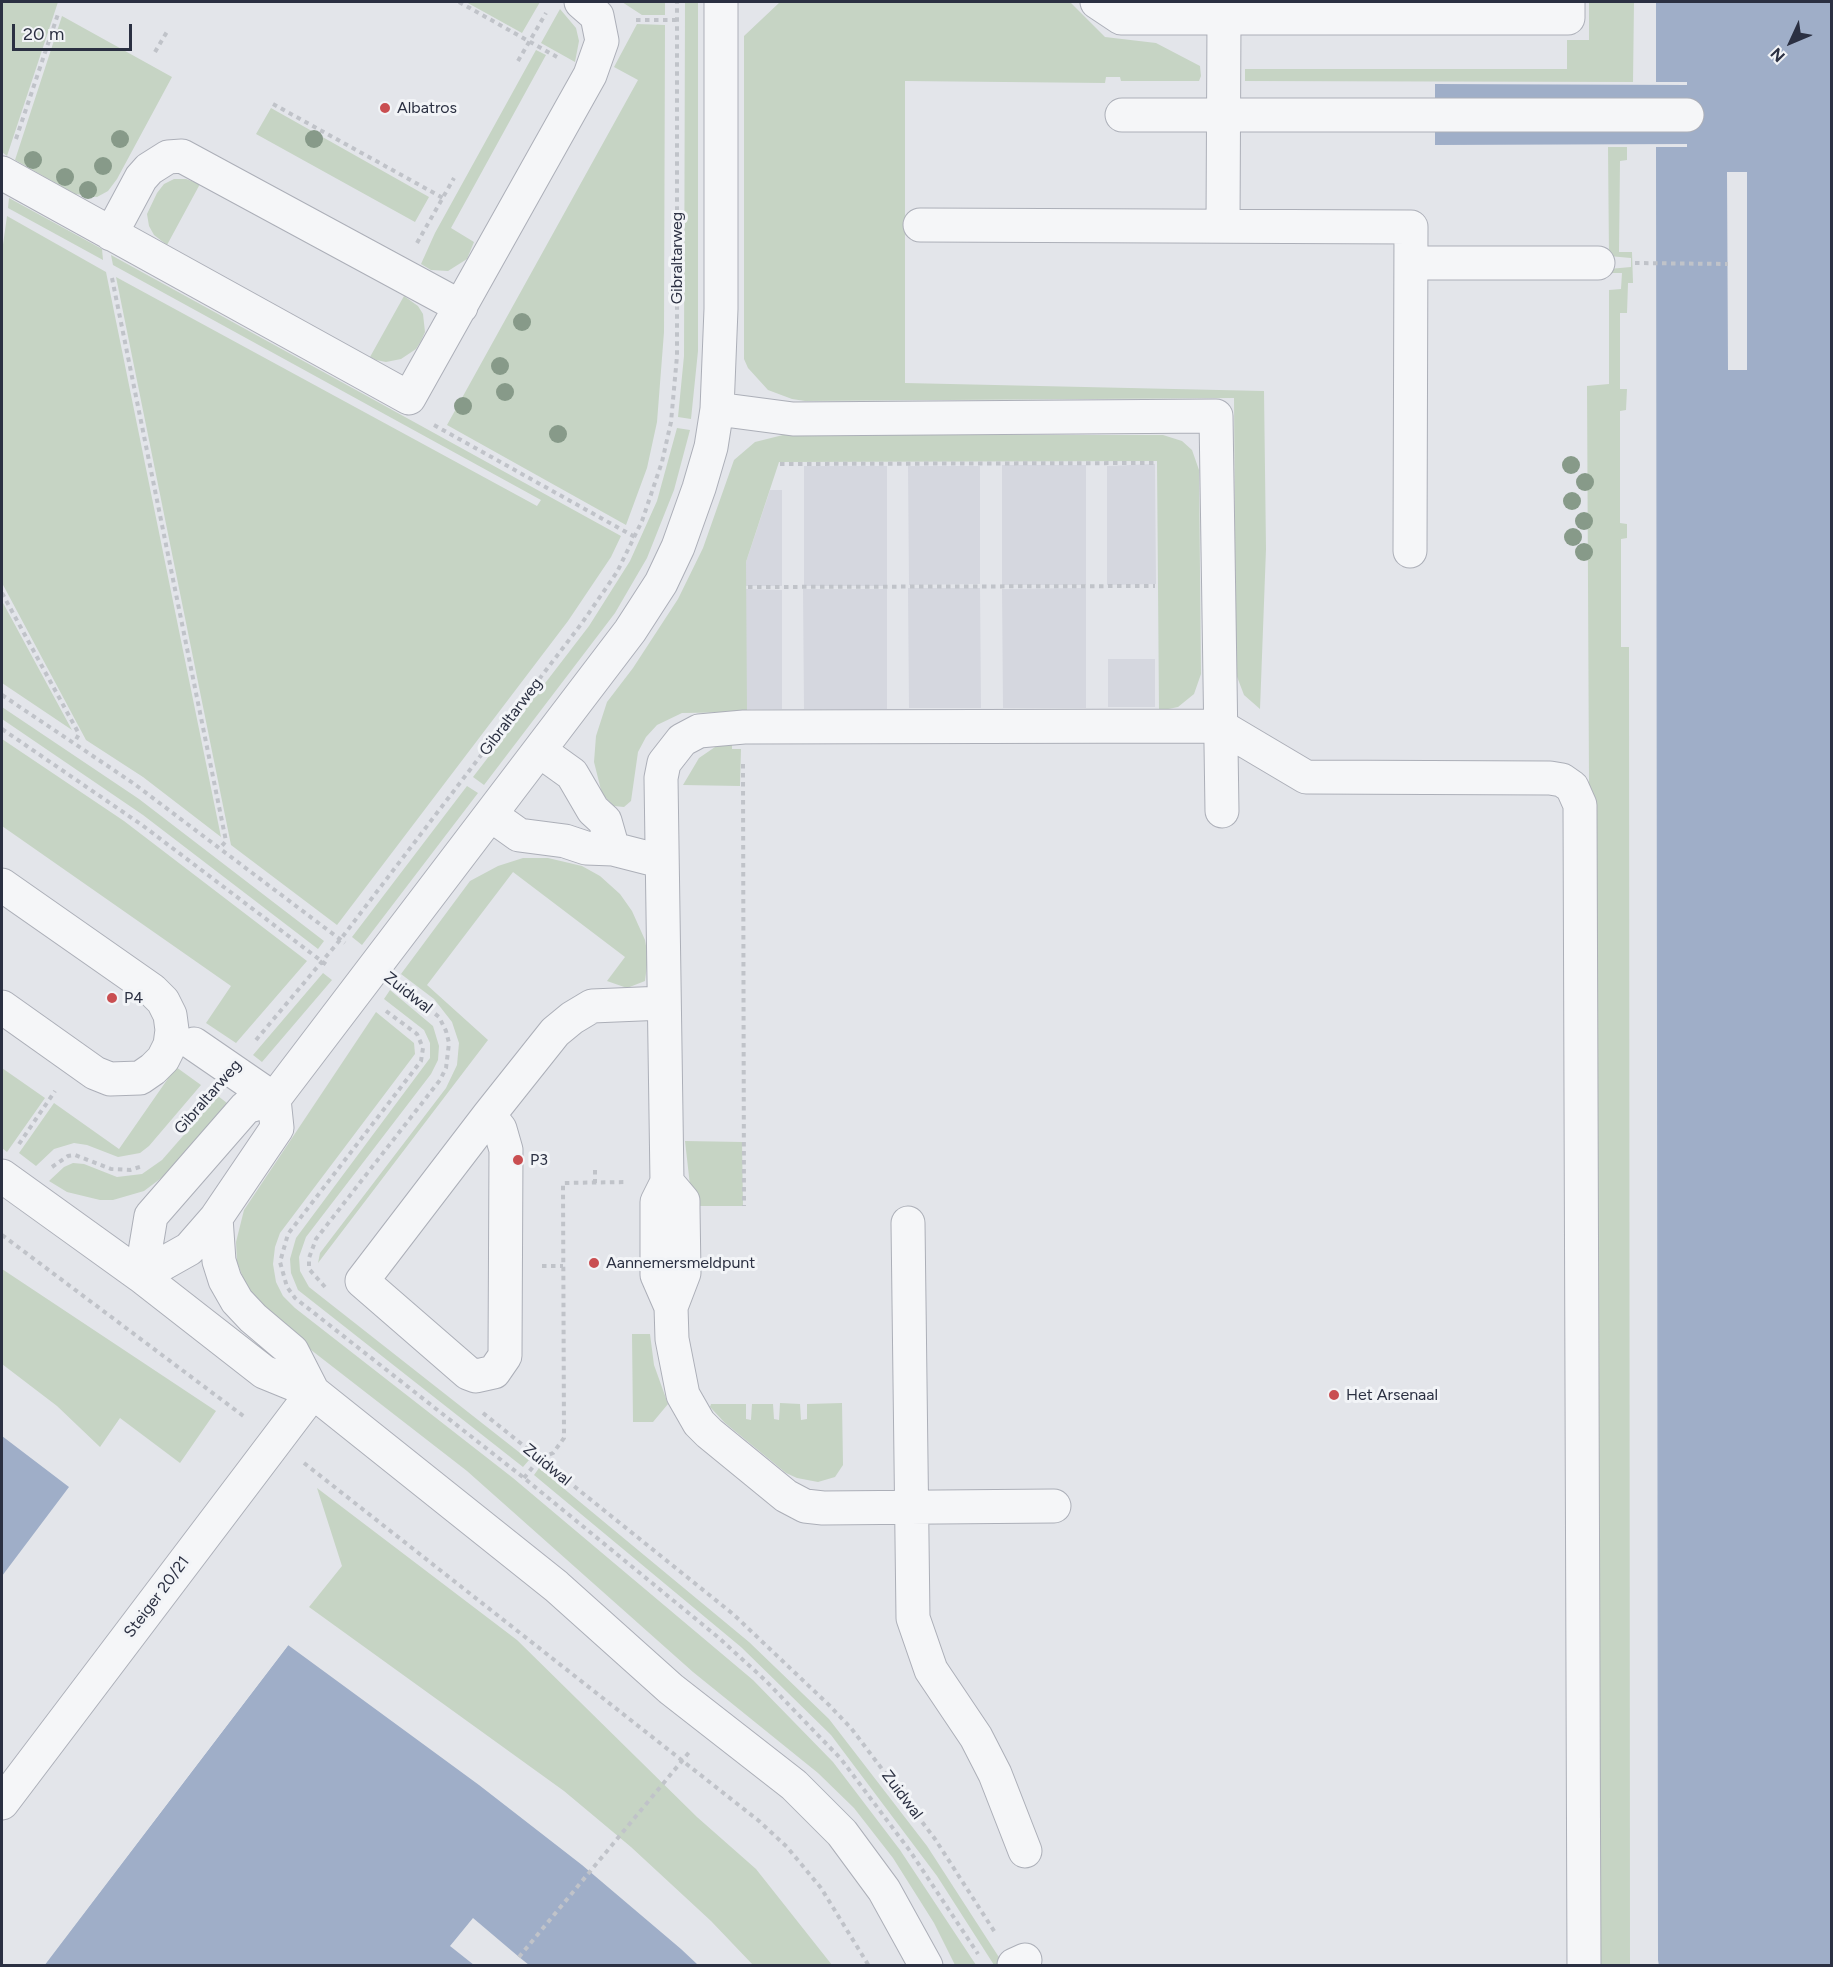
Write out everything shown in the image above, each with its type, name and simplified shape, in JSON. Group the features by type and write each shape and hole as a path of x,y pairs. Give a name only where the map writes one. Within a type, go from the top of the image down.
{"street":[{"path":"5,175 409,398 590,75 602,41 597,16 582,2"},
{"path":"141,1276 150,1216 246,1107 274,1099 630,631 661,583 678,547 711,447 717,409 721,309 721,2"},
{"path":"1113,7 1224,18 1568,18 1568,2"},
{"path":"1223,226 1224,18"},
{"path":"1122,115 1687,115"},
{"path":"111,234 141,178 157,162 179,146 194,161 461,307"},
{"path":"920,225 1411,227 1410,551"},
{"path":"1411,263 1598,263"},
{"path":"717,409 793,419 1216,416 1222,810"},
{"path":"1054,1506 805,1506 786,1496 699,1423 683,1395 672,1340 671,1308 684,1273 683,1201 667,1182 660,861 661,778 664,763 672,750 682,740 699,731 744,727 1220,726 1306,777 1550,778 1562,780 1572,787 1577,796 1580,817 1584,1965"},
{"path":"540,751 572,774 593,810 604,821 613,849"},
{"path":"491,815 519,836 565,841 586,848 613,849 660,861"},
{"path":"2,885 152,990 163,1001 170,1015 172,1030 170,1045 153,1070 140,1077 110,1079 77,1060 2,1007"},
{"path":"489,1115 500,1129 506,1150 505,1356 494,1372 476,1376 468,1373 362,1281 489,1115 545,1043 572,1018 592,1006 664,1003"},
{"path":"141,1276 189,1249 216,1218 277,1128 274,1099 194,1044"},
{"path":"14,1174 264,1372 313,1392 556,1586 671,1689 794,1785 842,1833 884,1890 926,1965"},
{"path":"216,1218 217,1251 225,1280 237,1301 253,1318 292,1351 313,1392"},
{"path":"908,1223 913,1618 920,1644 931,1670 960,1711 990,1764 1025,1851"},
{"name":"Steiger 20/21","path":"2,1803 313,1392"}],"path":[{"path":"459,2 590,75"},
{"name":"Gibraltarweg","path":"231,1069 340,940 582,623 617,572 635,537 662,462 674,391 677,356 677,2"},
{"path":"518,61 546,11"},
{"path":"5,175 58,14"},
{"path":"155,52 168,30"},
{"path":"273,104 442,198"},
{"path":"400,274 454,178"},
{"path":"111,234 106,251 226,841 220,848"},
{"path":"1634,263 1728,264"},
{"path":"409,398 420,417 635,537"},
{"path":"780,464 1155,463"},
{"path":"748,588 1155,586"},
{"path":"2,593 79,734 74,743"},
{"path":"2,695 133,783 340,940 366,977"},
{"path":"744,727 740,900 744,1206"},
{"path":"2,729 124,812 322,962 366,977"},
{"path":"737,805 742,805"},
{"name":"Zuidwal","path":"335,1294 313,1276 309,1269 312,1248 440,1080 449,1056 447,1031 439,1017 366,977"},
{"name":"Zuidwal","path":"366,977 417,1034 421,1041 423,1054 421,1061 288,1234 280,1262 282,1276 295,1298 524,1478 740,1657 825,1740 910,1851 980,1958"},
{"path":"14,1174 77,1060"},
{"path":"14,1174 50,1169 68,1156 80,1156 111,1169 120,1170 130,1170 148,1163"},
{"path":"594,1170 595,1182"},
{"path":"524,1478 540,1458 553,1454 564,1438 563,1182 667,1182"},
{"path":"2,1235 276,1440 759,1821 787,1847 821,1888 868,1965"},
{"name":"Zuidwal","path":"475,1406 733,1614 830,1706 851,1728 935,1839 1020,1962"},
{"path":"519,1957 714,1722"}],"shaded area":[{"path":"1155,464 1156,584 1107,585 1107,466"},
{"path":"1002,465 1086,465 1086,585 1002,585"},
{"path":"804,466 887,466 887,586 804,586"},
{"path":"908,466 980,466 980,584 909,585"},
{"path":"770,490 782,490 782,586 746,586 746,562"},
{"path":"908,588 980,588 981,708 909,708"},
{"path":"1086,588 1086,708 1003,708 1002,589"},
{"path":"746,589 782,590 782,709 746,709"},
{"path":"803,589 887,589 887,709 804,709"},
{"path":"1108,659 1155,659 1155,707 1108,707"}],"green space":[{"path":"3,2 58,2 7,156 2,152"},
{"path":"466,2 540,2 522,33"},
{"path":"622,2 665,2 665,15 642,15"},
{"path":"685,2 698,2 698,351 691,419 678,417 684,356"},
{"path":"780,2 1070,2 1105,37 1156,43 1200,66 1199,81 1121,81 1120,77 1106,77 1105,83 905,81 905,383 1264,391 1266,549 1260,709 1244,695 1236,674 1234,398 805,401 768,390 748,368 744,359 744,36"},
{"path":"1589,2 1634,2 1633,82 1245,81 1245,69 1567,69 1567,40 1589,40"},
{"path":"560,9 576,28 579,41 575,62 541,43"},
{"path":"62,16 172,77 117,179 108,191 97,197 75,194 15,160"},
{"path":"637,24 665,25 664,332 657,422 647,468 626,525 447,425 638,80 614,67"},
{"path":"536,50 546,55 451,228 474,242 467,259 448,271 431,270 421,264 435,233"},
{"path":"271,108 429,197 415,222 256,134"},
{"path":"1608,147 1627,147 1627,160 1620,161 1619,252 1632,252 1633,283 1628,283 1627,313 1620,313 1620,389 1627,389 1626,410 1620,411 1620,523 1627,524 1627,538 1621,539 1621,647 1629,647 1630,1966 1595,1965 1587,386 1609,384 1609,290 1621,289 1622,273 1609,273 1609,269 1631,267 1631,258 1609,256"},
{"path":"174,179 186,179 200,184 167,245 154,235 149,226 147,214 157,193 164,184"},
{"path":"9,198 102,249 103,260 8,208"},
{"path":"7,216 106,272 221,837 143,777 86,740 2,583 2,252"},
{"path":"111,255 621,536 611,557 568,621 337,925 231,845 116,277 537,506 541,500 113,265"},
{"path":"404,296 418,306 423,314 425,332 416,349 401,359 386,362 376,360 370,357"},
{"path":"677,428 690,430 674,490 647,558 615,613 484,785 473,777 589,626 630,561 657,501"},
{"path":"783,435 1163,435 1182,441 1192,450 1199,470 1201,674 1194,694 1178,707 1159,711 1157,461 779,462 746,562 747,712 682,713 657,725 646,737 638,752 631,801 624,807 614,806 602,794 594,762 596,736 607,702 633,668 678,599 703,548 734,460 755,442"},
{"path":"2,601 72,730 2,683"},
{"path":"2,707 139,799 324,941 318,949 143,815 2,719"},
{"path":"2,739 124,821 307,961 236,1043 206,1023 231,986 2,826"},
{"path":"732,742 732,749 741,749 740,786 683,785 699,758 718,745"},
{"path":"467,786 478,793 362,945 352,937"},
{"path":"523,858 548,858 582,866 600,876 620,894 632,911 645,940 648,957 645,981 627,988 607,981 625,957 513,872 427,985 488,1040 318,1263 320,1253 446,1088 457,1065 459,1043 452,1022 434,999 401,974 470,881 498,866"},
{"path":"323,973 332,980 262,1062 253,1055"},
{"path":"390,990 433,1026 439,1046 438,1060 431,1074 306,1237 299,1257 300,1271 309,1287 529,1460 523,1467 298,1290 291,1273 290,1259 296,1238 430,1058 430,1043 424,1030 384,999"},
{"path":"376,1012 414,1043 415,1054 280,1233 273,1264 276,1282 283,1296 295,1308 513,1478 753,1680 833,1762 900,1850 976,1965 955,1965 934,1923 893,1858 854,1808 818,1773 693,1672 467,1471 266,1315 250,1296 237,1262 236,1242 244,1210"},
{"path":"176,1067 201,1085 149,1146 140,1153 118,1157 87,1145 74,1143 54,1149 36,1166 19,1153 54,1103 119,1149"},
{"path":"2,1068 45,1098 7,1152 2,1148"},
{"path":"218,1096 227,1103 168,1173 144,1191 113,1200 100,1200 67,1192 49,1181 64,1167 73,1163 84,1164 117,1177 142,1174 162,1160"},
{"path":"685,1141 742,1142 743,1206 700,1206 700,1203 692,1203"},
{"path":"2,1269 216,1411 180,1463 120,1418 100,1447 57,1406 2,1364"},
{"path":"632,1334 650,1334 654,1365 668,1404 653,1422 633,1422"},
{"path":"780,1403 800,1404 801,1420 807,1419 807,1404 842,1403 843,1465 835,1477 818,1482 797,1478 786,1473 725,1423 710,1407 711,1404 746,1404 746,1419 751,1420 752,1404 773,1404 774,1419 779,1420"},
{"path":"539,1468 749,1642 829,1719 927,1846 1004,1965 994,1965 937,1876 831,1735 741,1647 534,1475"},
{"path":"317,1488 517,1640 697,1817 756,1869 832,1965 753,1965 711,1921 631,1847 564,1791 309,1607 342,1566"}],"water":[{"path":"1656,2 1831,2 1831,1965 1659,1966 1658,1960 1656,147 1687,147 1687,144 1435,145 1435,84 1687,85 1687,82 1656,82"},
{"path":"2,1436 69,1487 2,1576"},
{"path":"288,1645 479,1785 582,1865 698,1965 44,1966"}],"pier":[{"path":"1727,172 1747,172 1747,370 1728,370"},
{"path":"290,1643 44,1965 41,1966 286,1644"},
{"path":"473,1918 529,1965 474,1965 450,1946"}],"place":[{"name":"Albatros","path":"385,108"},
{"name":"P4","path":"112,998"},
{"name":"P3","path":"518,1160"},
{"name":"Aannemersmeldpunt","path":"594,1263"},
{"name":"Het Arsenaal","path":"1334,1395"}]}
